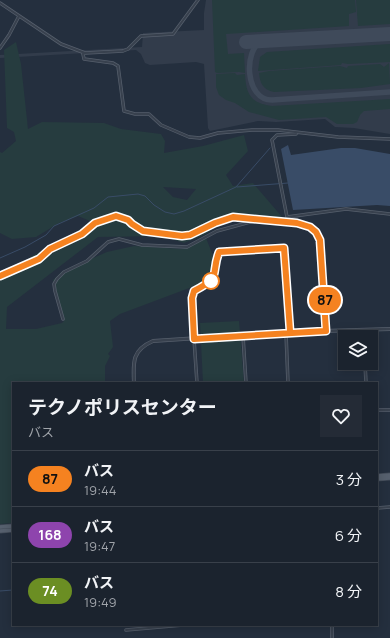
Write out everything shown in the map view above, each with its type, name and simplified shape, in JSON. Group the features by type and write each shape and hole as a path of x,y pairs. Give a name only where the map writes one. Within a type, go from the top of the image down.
{"main road":[{"path":"378,478 390,477"},
{"path":"0,527 12,526"},
{"path":"0,531 12,530"}],"street":[{"path":"0,3 61,44 85,53 123,51 128,49 141,36 173,34 198,0"},
{"path":"0,48 19,16"},
{"path":"85,53 83,54 84,59 113,63 118,66 124,111 135,114 149,114 161,124 189,137 200,138 218,133 252,130 278,130 338,137"},
{"path":"390,139 338,137 298,133 277,135 272,139 286,217 346,209 390,214"},
{"path":"0,276 39,259 50,249 82,234 95,223 111,217 125,218 137,228 148,233 182,236 190,235 215,223 233,217 248,217 259,220 302,224 310,227 319,236 322,246 326,331"},
{"path":"63,319 54,284 64,272 87,261 108,242 119,239 142,245 187,247 217,231 259,220"},
{"path":"197,382 192,294 214,278 219,252 284,248 290,332"},
{"path":"376,330 390,329"},
{"path":"134,382 134,362 138,351 145,345 154,341 290,332 338,331"},
{"path":"286,333 288,382"},
{"path":"243,336 246,382"},
{"path":"365,370 366,382"},
{"path":"378,410 390,410"},
{"path":"378,508 390,507"},
{"path":"126,630 172,626"},
{"path":"332,626 332,638"}],"shaded area":[{"path":"206,0 390,0 390,134 354,128 335,127 325,119 276,122 258,121 210,131 208,128 204,64 196,62 150,65 145,63 141,54 136,50 0,58 0,55 142,47 143,33 204,30"}],"green space":[{"path":"212,0 355,0 356,12 349,14 349,26 226,34 228,54 244,53 245,73 217,73 215,72"},
{"path":"356,0 390,0 390,24 358,26"},
{"path":"16,42 21,64 28,129 42,122 104,123 121,129 161,134 165,141 164,153 203,146 244,135 248,151 226,175 233,186 253,183 283,218 286,218 286,221 229,215 206,234 184,243 162,236 98,237 7,307 6,329 36,329 62,323 64,321 53,280 63,271 107,252 134,246 182,249 206,238 214,258 208,281 120,314 110,321 113,347 108,354 110,356 105,366 105,382 12,382 12,523 0,524 0,278 21,268 30,257 77,232 90,221 78,216 59,223 36,237 12,239 0,233 0,152 2,153 16,141 14,132 7,128 4,50","holes":["163,187 196,189 187,200 173,197"]},
{"path":"390,44 390,62 342,63 341,65 258,71 260,57 267,52"},
{"path":"389,63 390,84 361,88 274,92 267,90 263,86 259,73 340,66 347,68 348,66 380,64 384,67"},
{"path":"235,73 237,75 245,74 248,93 254,100 265,105 272,106 390,99 390,109 364,111 360,115 357,122 353,124 337,124 326,117 279,120 249,112 219,95 216,87 216,74"},
{"path":"239,321 244,382 203,382 200,323"}],"water":[{"path":"288,145 291,155 341,148 355,148 390,154 390,206 377,205 293,210 281,149"}],"waterway":[{"path":"0,258 25,247 46,235 54,226 94,208 108,197 138,194 145,196 154,205 165,212 174,214 184,211 236,187 270,148"},
{"path":"237,187 288,183"},
{"path":"0,591 12,590"}],"taxiway":[{"path":"262,41 256,46 252,54 250,74 252,84 256,92 263,98 272,100 390,92"}],"runway":[{"path":"246,42 390,34"}],"bus line":[{"name":"87","path":"0,276 39,259 50,249 82,234 95,223 116,216 125,218 137,228 148,233 182,236 190,235 215,223 233,217 248,217 259,220 297,223 310,227 316,232 322,246 326,331 194,339 192,294 194,291 209,283 214,278 219,252 282,247 285,250 290,331"}]}
